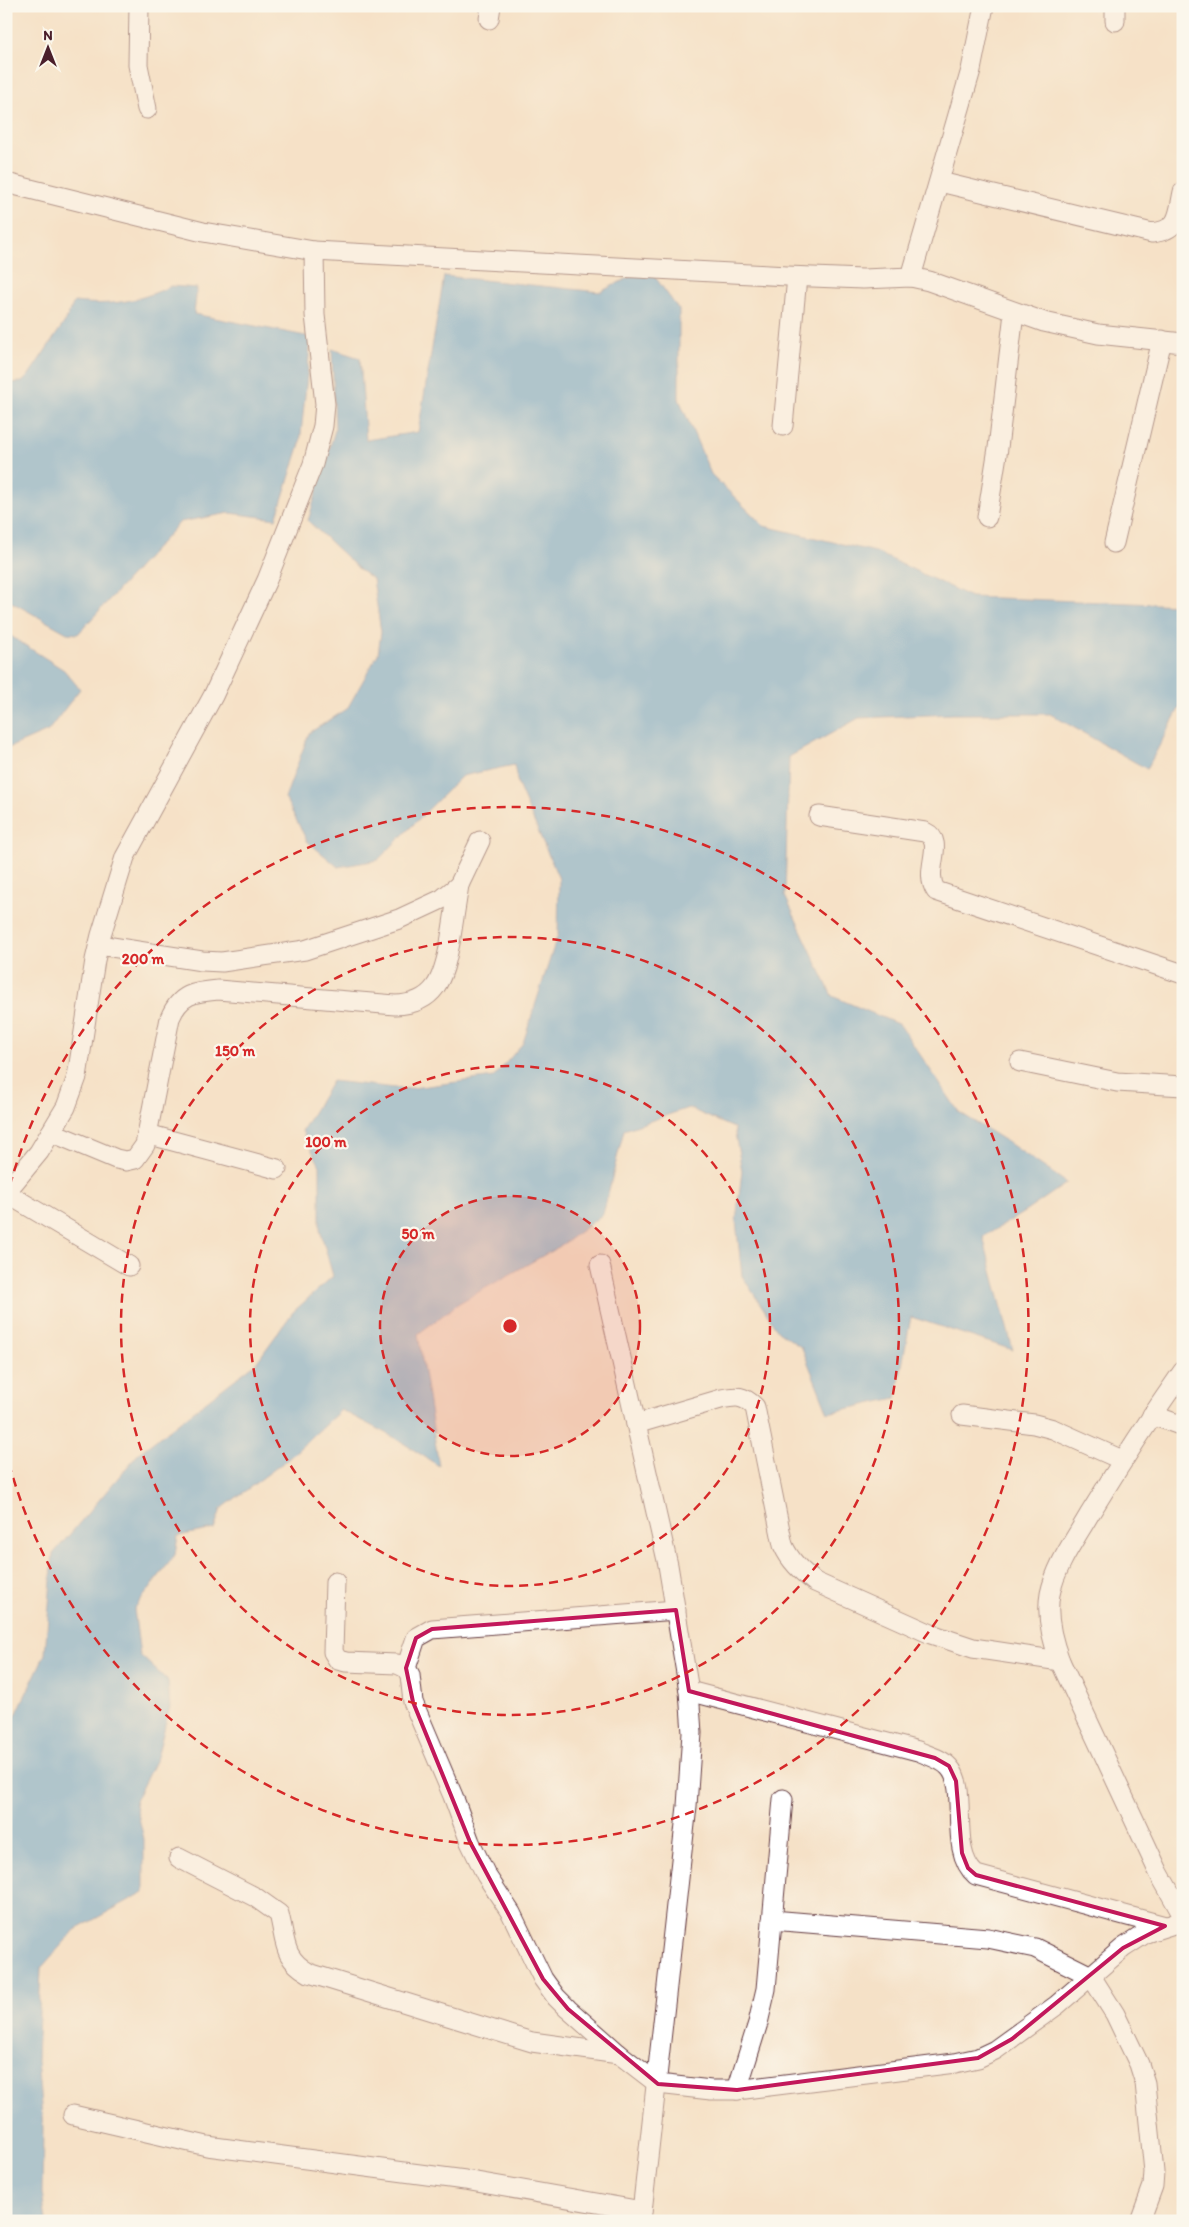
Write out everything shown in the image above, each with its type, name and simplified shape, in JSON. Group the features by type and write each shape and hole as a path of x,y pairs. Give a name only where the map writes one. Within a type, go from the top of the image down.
{"street":[{"path":"139,6 138,64 146,109"},
{"path":"911,277 971,70 984,6"},
{"path":"940,182 1152,233 1168,230 1176,222 1183,192"},
{"path":"6,183 203,232 314,251 797,277 864,279 911,277 929,281 1014,313 1044,322 1098,334 1183,343"},
{"path":"129,1266 6,1192 14,1170 39,1152 66,1107 77,1077 99,945 125,857 214,696 267,580 313,464 323,426 325,404 315,316 314,251"},
{"path":"783,426 797,277"},
{"path":"987,517 998,448 1014,313"},
{"path":"1114,543 1162,340"},
{"path":"819,816 925,832 931,835 935,843 930,875 936,891 1183,974"},
{"path":"51,1132 116,1159 126,1161 136,1159 140,1154 147,1134 170,1018 175,1006 194,992 218,990 409,1004 428,995 436,987 445,969 459,886 480,841"},
{"path":"99,945 202,961 252,959 296,952 399,918 442,899 459,886"},
{"path":"1020,1062 1117,1082 1183,1086"},
{"path":"147,1134 277,1169"},
{"path":"73,2115 207,2146 466,2180 642,2216 658,2084 692,1733 690,1691 668,1565 600,1266"},
{"path":"1183,1371 1122,1460 1058,1568 1050,1595 1049,1618 1052,1640 1060,1661 1159,1873 1183,1916"},
{"path":"636,1424 721,1398 734,1396 746,1398 754,1407 783,1545 789,1558 802,1572 815,1582 931,1634 974,1648 1060,1661"},
{"path":"962,1415 1034,1424 1052,1429 1122,1460"},
{"path":"1152,1415 1183,1426"},
{"path":"335,1582 333,1652 338,1660 346,1662 397,1664 406,1668 410,1675 413,1702 453,1796 470,1842 486,1875 511,1913 543,1980 568,2009 619,2054 658,2084 711,2090 737,2090 955,2063 978,2058 1012,2039 1138,1938 1146,1933 1183,1921"},
{"path":"406,1668 416,1638 432,1628 676,1610"},
{"path":"690,1691 918,1751 935,1758 949,1766 956,1781 962,1853 968,1868 976,1875 1165,1926"},
{"path":"737,2090 762,2011 766,1989 783,1799"},
{"path":"178,1858 255,1897 278,1914 289,1957 296,1966 309,1973 532,2042 619,2054"},
{"path":"772,1920 988,1938 1035,1948 1091,1976 1116,2014 1145,2083 1154,2172 1153,2186 1140,2221"}],"highlighted area":[{"path":"676,1610 689,1691 935,1758 949,1766 956,1781 962,1853 968,1868 976,1875 1165,1926 1123,1948 1012,2039 978,2058 737,2090 658,2084 568,2009 543,1979 470,1842 413,1702 406,1668 416,1638 432,1629"}],"water":[{"path":"653,274 679,310 679,399 711,474 764,526 876,552 971,597 1183,605 1183,701 1147,769 1050,714 953,714 859,718 789,757 785,896 832,996 900,1025 959,1112 1012,1145 1067,1183 983,1237 1013,1350 911,1317 896,1398 828,1413 802,1348 778,1331 742,1276 736,1221 742,1171 734,1128 688,1108 624,1130 603,1214 562,1245 459,1303 418,1334 439,1466 395,1438 341,1410 288,1459 221,1509 214,1529 178,1536 175,1555 134,1609 140,1655 168,1681 170,1707 157,1757 135,1801 144,1839 144,1892 75,1930 41,1968 37,2060 43,2128 42,2193 46,2221 6,2221 6,1721 13,1721 45,1654 53,1554 139,1453 256,1363 293,1312 333,1276 320,1230 320,1166 302,1131 332,1081 405,1089 494,1077 523,1043 558,934 559,879 518,785 514,765 462,776 378,860 338,867 307,841 285,798 309,733 347,709 378,654 381,632 373,579 361,571 308,521 335,430 332,349 360,358 366,440 418,432 444,276 600,292 632,276"},
{"path":"171,286 197,288 194,314 311,337 300,444 276,519 230,513 180,522 78,634 67,633 6,599 6,383 22,382 28,376 64,323 74,302 124,302 147,296"},
{"path":"6,633 64,670 80,689 48,731 6,749"}]}
